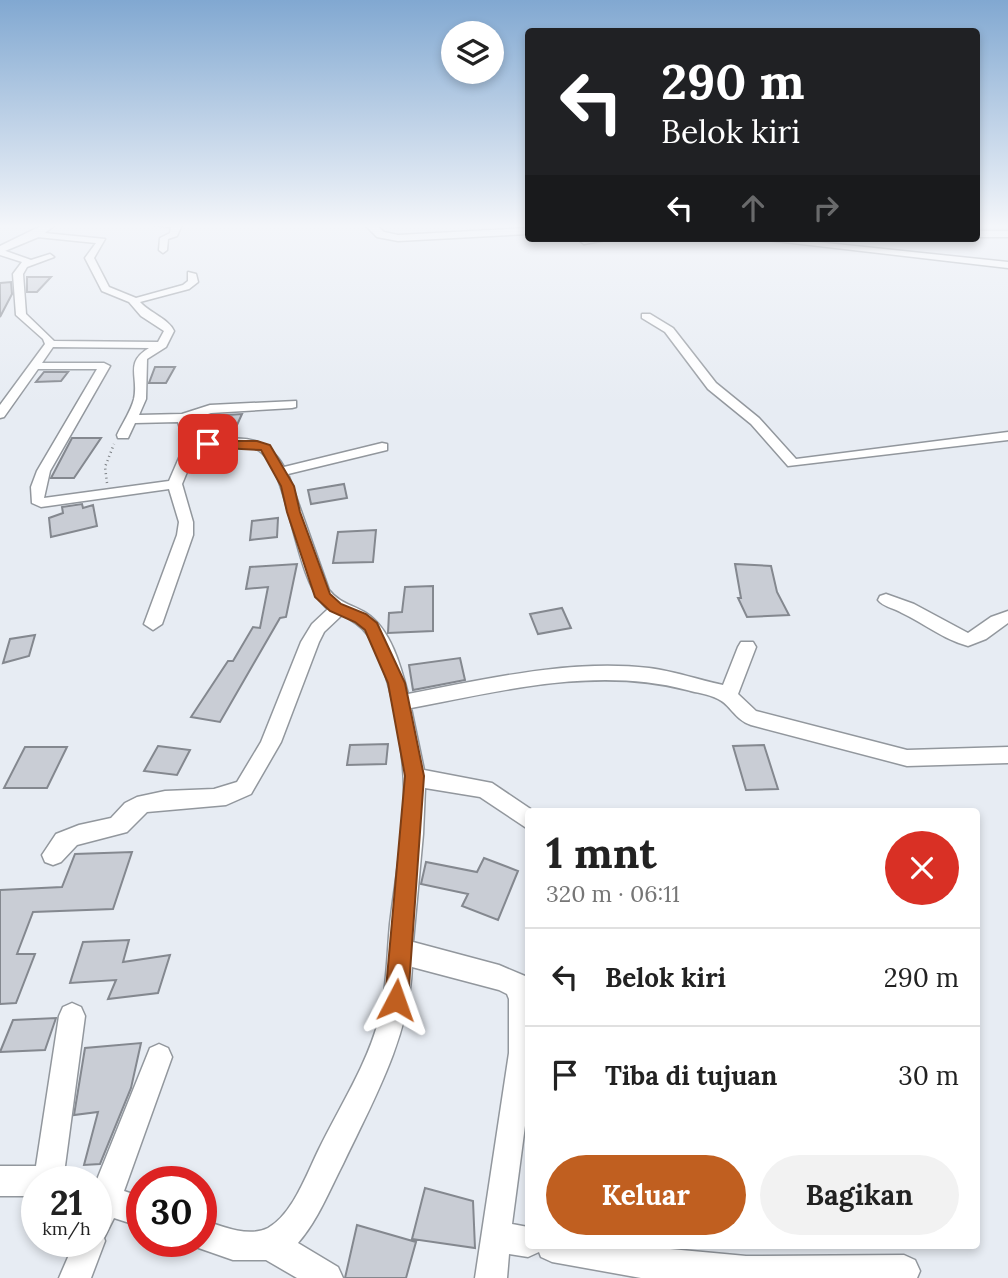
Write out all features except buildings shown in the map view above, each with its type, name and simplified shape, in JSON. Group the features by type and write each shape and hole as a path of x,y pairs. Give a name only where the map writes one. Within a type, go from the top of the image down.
{"street":[{"path":"19,285 21,315 48,338 50,344"},
{"path":"103,285 105,289 134,301 145,314 168,327 169,331 162,345 142,357 140,399 127,427"},
{"path":"134,301 189,285"},
{"path":"646,316 668,330 712,386 755,421 793,463 1008,436"},
{"path":"50,344 162,345"},
{"path":"0,414 50,344"},
{"path":"36,366 104,366 45,470 36,489 37,500 51,503 175,484"},
{"path":"127,427 183,418 210,409 292,404"},
{"path":"153,624 185,535 186,522 175,484 192,444 183,418"},
{"path":"192,444 262,445 281,472 320,590 329,603 361,618 371,626 396,683 414,776 396,1000 383,1046 314,1191 286,1233 269,1244 225,1245 217,1241"},
{"path":"281,472 382,447"},
{"path":"886,600 906,605 945,631 968,640 987,632 997,620 1008,617"},
{"path":"53,855 59,845 73,836 119,826 136,805 156,800 218,797 235,793 246,786 260,762 310,642 318,628 338,609"},
{"path":"726,693 733,688 747,647"},
{"path":"401,703 506,684 611,673 650,676 726,693 741,711 751,717 906,758 1008,755"},
{"path":"414,776 485,789 525,817"},
{"path":"400,951 522,987 522,1054 491,1278"},
{"path":"50,1166 72,1016"},
{"path":"112,1177 159,1058"},
{"path":"495,1236 525,1241"},
{"path":"269,1244 327,1278"},
{"path":"568,1249 656,1265 746,1272 904,1270"},
{"path":"75,1278 84,1257"}],"path":[{"path":"108,495 105,467 108,453 127,427"}],"route":[{"path":"208,444 257,444 266,448 288,486 323,597 335,608 361,618 371,626 396,683 414,776 414,810 396,1000"}]}
